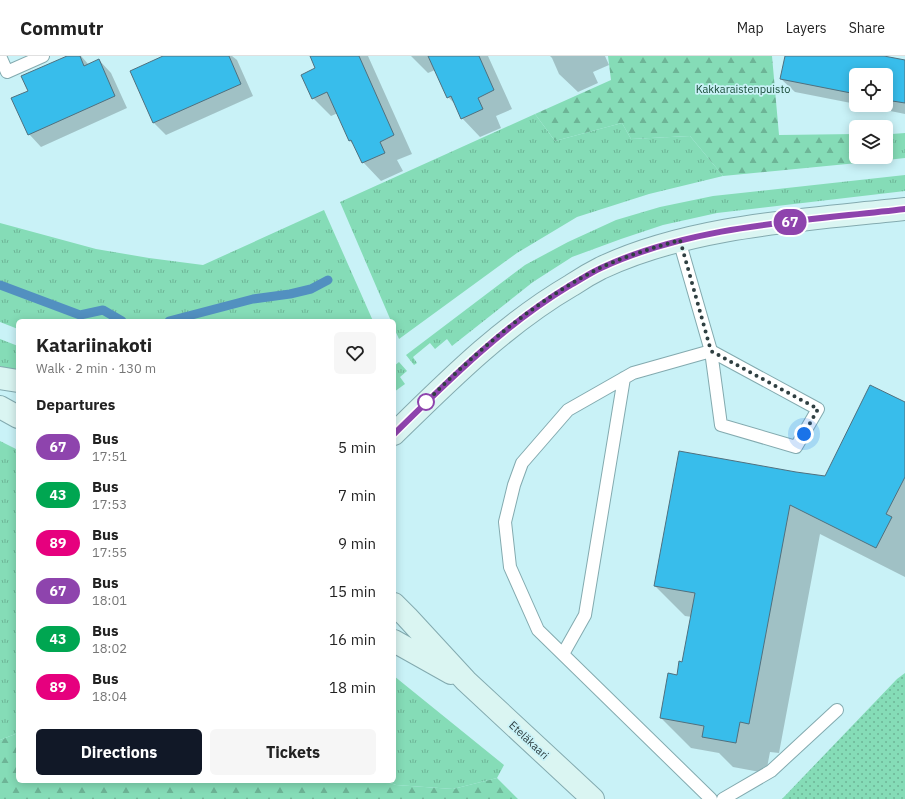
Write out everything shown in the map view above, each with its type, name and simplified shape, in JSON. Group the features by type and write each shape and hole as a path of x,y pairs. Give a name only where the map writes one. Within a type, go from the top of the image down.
{"street":[{"path":"396,432 485,348 523,317 556,294 600,268 639,253 680,240 749,227 905,209"},
{"path":"0,378 16,381"},
{"path":"0,407 16,416"},
{"name":"Eteläkaari","path":"396,606 466,681 593,799"},
{"name":"Eteläkaari","path":"396,642 466,681"}],"lane":[{"path":"0,56 7,72 43,56"},
{"path":"680,240 711,351 721,425 796,447 818,409 711,351 633,373 568,410 522,463 514,485 505,522 510,566 538,630 711,799"},
{"path":"563,654 585,614 624,378"},
{"path":"723,799 771,771 837,710"}],"green space":[{"name":"Kakkaraistenpuisto","path":"608,56 772,56 779,135 849,134 849,164 723,176 690,136 631,139 622,123 555,141 535,114 611,80"},
{"path":"535,114 555,141 622,123 631,139 690,136 723,176 649,194 577,217 517,253 399,339 396,332 396,319 390,319 340,202"},
{"path":"905,133 905,158 893,159 893,134"},
{"path":"905,175 905,191 717,213 663,225 621,239 572,257 533,282 452,346 447,339 435,349 430,343 413,357 417,363 414,365 406,355 525,265 568,242 616,220 660,207 713,196"},
{"path":"324,210 372,319 16,319 16,328 0,322 0,223 96,249 203,265"},
{"path":"0,339 16,345 16,371 0,366"},
{"path":"399,362 407,371 400,377 405,384 396,391 396,364"},
{"path":"0,441 16,449 16,734 0,740"},
{"path":"905,673 905,799 782,799 897,679"},
{"path":"396,678 504,765 497,778 453,789 396,785 390,783 396,783"},
{"path":"16,734 16,783 390,783 396,785 453,789 497,778 518,799 0,799 0,740"}],"building":[{"path":"67,56 80,56 84,66 99,59 115,96 28,135 11,98 28,91 21,76"},
{"path":"163,56 229,56 241,84 153,123 130,71"},
{"path":"310,56 359,56 394,135 380,142 385,153 362,163 351,140 349,141 327,92 312,99 301,75 315,68"},
{"path":"428,56 479,56 494,90 478,98 483,109 461,119 451,96 447,98"},
{"path":"785,56 884,56 905,60 905,103 893,101 893,68 849,68 849,93 780,79"},
{"path":"870,385 905,402 905,477 886,514 892,517 876,548 790,505 749,724 740,722 736,743 702,737 704,726 660,718 668,673 677,675 679,661 682,662 695,593 654,586 679,451 825,476"}],"waterway":[{"path":"177,319 253,299 290,294 311,289 328,280"},
{"path":"0,285 80,315 103,310 119,319"}],"bus line":[{"name":"67","path":"396,432 485,348 523,317 556,294 600,268 639,253 680,240 749,227 905,209"}],"route":[{"path":"426,402 425,403 485,348 523,317 556,294 600,268 639,253 680,240 711,351 818,409 804,434"}]}
